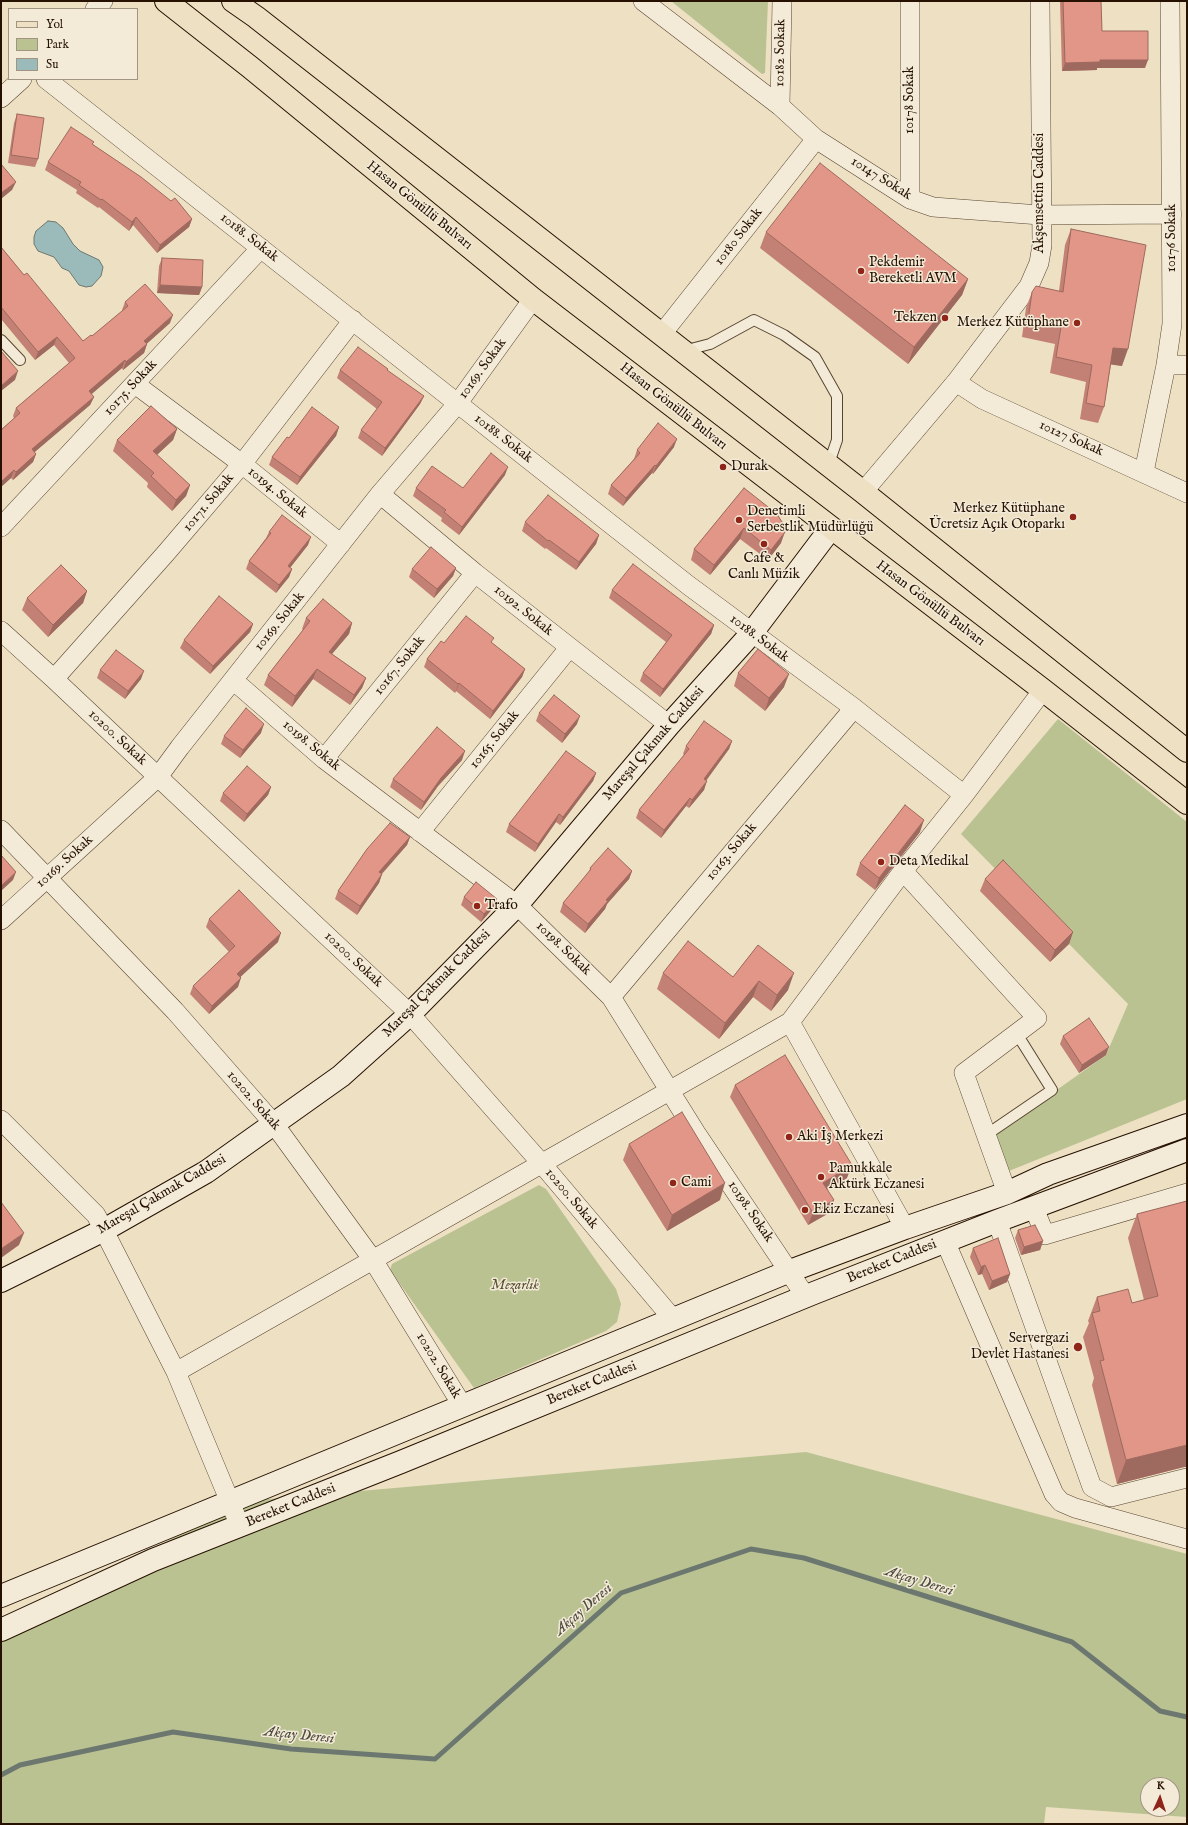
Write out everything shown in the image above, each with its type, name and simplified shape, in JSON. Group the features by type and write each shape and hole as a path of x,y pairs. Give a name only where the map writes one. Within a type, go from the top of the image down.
{"main road":[{"name":"Hasan Gönüllü Bulvarı","path":"166,1 250,67 533,299 1043,690 1187,803"},
{"path":"233,1 256,17 863,492 1187,750"}],"street":[{"name":"10147 Sokak","path":"643,1 780,106 816,139 910,199 933,206 1040,215 1172,214"},
{"name":"10182 Sokak","path":"780,106 782,1"},
{"name":"10178 Sokak","path":"910,1 910,199"},
{"name":"Akşemsettin Caddesi","path":"863,492 956,382 1029,286 1039,263 1042,245 1040,215 1040,1"},
{"name":"10176 Sokak","path":"1144,472 1166,365 1180,251 1172,214 1179,118 1170,1"},
{"path":"1,98 21,80"},
{"name":"10188. Sokak","path":"47,80 751,634 854,708 964,795"},
{"name":"10180 Sokak","path":"661,335 816,139"},
{"name":"10175. Sokak","path":"1,527 261,248"},
{"name":"10169. Sokak","path":"1,920 158,777 180,747 380,494 458,403 533,299"},
{"name":"10171. Sokak","path":"54,679 166,553 242,464 353,320"},
{"path":"1166,365 1187,365"},
{"name":"10127 Sokak","path":"956,382 982,399 1187,493"},
{"name":"10194. Sokak","path":"135,384 242,464 342,544"},
{"name":"10192. Sokak","path":"380,494 475,573 669,726"},
{"name":"Mareşal Çakmak Caddesi","path":"1,1281 104,1230 206,1172 340,1076 410,1014 517,905 669,726 751,634 831,528"},
{"name":"10167. Sokak","path":"324,759 475,573"},
{"name":"10200. Sokak","path":"1,631 410,1014 542,1164 673,1319"},
{"name":"10165. Sokak","path":"420,832 569,648"},
{"name":"10198. Sokak","path":"233,680 324,759 517,905 611,997 696,1133 806,1297"},
{"path":"176,1372 790,1022 903,871 964,795 1043,690"},
{"name":"10163. Sokak","path":"611,997 854,708"},
{"name":"10202. Sokak","path":"1,830 174,1011 274,1124 374,1260 462,1405"},
{"path":"903,871 1037,1018 964,1073 1007,1193"},
{"path":"790,1022 905,1228"},
{"path":"1,1120 96,1215 176,1372 240,1526"},
{"name":"Bereket Caddesi","path":"1,1596 230,1500 790,1272 905,1228 1007,1193 1048,1174 1187,1125"},
{"name":"Bereket Caddesi","path":"1,1630 153,1560 401,1462 945,1241 1187,1150"},
{"path":"1034,1208 1045,1235 1187,1194"},
{"path":"997,1221 1092,1487 1111,1497 1187,1478"},
{"path":"945,1241 1054,1494 1061,1502 1075,1508 1187,1539"}],"lane":[{"path":"682,351 710,344 754,320 784,335 815,357 837,396 837,440 828,466"},
{"path":"1,340 20,360"},
{"path":"986,1135 1052,1090 1017,1034"}],"green space":[{"path":"671,1 768,1 765,73 762,74"},
{"path":"1186,132 1187,132 1187,243"},
{"path":"1058,719 1187,822 1187,1099 1004,1173 992,1136 1106,1055 1128,1004 961,834"},
{"name":"Mezarlık","path":"539,1185 546,1189 616,1289 621,1304 617,1322 606,1331 474,1388 390,1270 392,1264"},
{"path":"806,1452 1187,1554 1187,1817 1180,1817 1180,1777 1140,1777 1140,1814 1046,1807 1044,1824 1,1824 1,1626 246,1501"}],"water":[{"path":"48,221 56,222 63,228 73,244 80,251 99,260 103,267 101,276 92,286 86,287 79,285 69,271 62,268 54,257 38,251 34,244 36,231"}],"building":[{"path":"1063,1 1101,1 1102,31 1148,31 1148,60 1100,60 1100,62 1065,63"},
{"path":"17,114 44,118 38,159 11,155"},
{"path":"71,127 94,142 92,144 141,177 171,201 175,198 192,219 160,245 136,217 132,222 102,199 101,200 79,185 81,182 48,162"},
{"name":"Pekdemir Bereketli AVM","path":"820,163 968,279 914,347 766,232"},
{"path":"1,164 16,182 1,193"},
{"name":"Merkez Kütüphane","path":"1071,229 1146,245 1128,349 1113,348 1104,407 1086,403 1092,365 1056,357 1061,327 1028,321 1032,292 1036,286 1063,292"},
{"path":"1,247 24,275 27,273 83,341 91,335 92,336 128,306 125,302 145,284 173,315 144,341 147,344 126,362 125,360 89,391 94,397 32,449 36,454 16,472 14,470 1,482 1,430 20,413 16,408 75,358 57,337 38,352 1,307"},
{"path":"162,258 203,260 202,287 160,285"},
{"path":"358,347 424,396 385,448 361,430 382,402 340,370"},
{"path":"1,351 18,371 1,386"},
{"path":"151,406 177,429 153,451 190,485 176,500 151,476 154,473 117,440"},
{"path":"312,407 339,427 300,477 272,457 287,437 289,438"},
{"path":"658,423 677,439 656,466 655,465 626,498 611,485 640,453 637,450"},
{"path":"491,453 508,467 462,527 444,512 446,510 416,488 432,466 463,488"},
{"path":"744,488 777,514 782,522 785,532 771,550 744,528 714,565 694,549"},
{"path":"548,495 599,535 579,562 549,540 548,541 525,522"},
{"path":"282,515 311,537 288,566 292,569 279,585 249,561 271,533 269,532"},
{"path":"431,547 456,568 437,589 412,569"},
{"path":"633,564 714,625 663,689 643,673 672,635 612,590"},
{"path":"61,565 87,591 53,625 27,598"},
{"path":"219,596 253,624 213,666 184,640"},
{"path":"323,599 352,623 329,652 366,678 354,695 317,669 295,696 268,675 310,621 306,618"},
{"path":"466,616 494,638 491,642 525,669 493,711 427,659 441,641 444,643"},
{"path":"758,649 789,674 769,698 738,673"},
{"path":"116,650 144,671 128,691 100,670"},
{"path":"554,695 580,716 565,734 539,713"},
{"path":"246,708 264,724 243,750 224,736"},
{"path":"704,721 732,741 704,779 707,781 692,800 690,798 664,830 639,810 689,749 686,746"},
{"path":"437,727 465,751 441,778 424,802 393,779"},
{"path":"566,751 596,773 563,817 559,814 538,844 509,824"},
{"path":"247,766 271,787 247,814 223,793"},
{"path":"905,805 924,820 879,878 860,863"},
{"path":"390,823 410,837 379,872 382,874 360,906 338,891 367,849"},
{"path":"608,848 632,871 606,900 608,901 588,924 563,903 591,869 590,868"},
{"path":"1,855 16,872 1,886"},
{"path":"1003,860 1073,932 1055,950 985,879"},
{"path":"476,882 497,899 484,914 464,897"},
{"path":"239,890 281,933 237,974 241,978 212,1006 193,986 235,946 209,919"},
{"path":"688,941 733,977 758,945 794,973 777,995 759,981 725,1023 663,973"},
{"path":"1089,1018 1109,1047 1082,1065 1063,1036"},
{"name":"Aki İş Merkezi","path":"785,1055 852,1165 823,1183 834,1200 813,1213 735,1085"},
{"path":"682,1112 725,1183 672,1215 629,1144"},
{"path":"1187,1201 1187,1445 1126,1460 1100,1361 1104,1360 1092,1313 1100,1311 1097,1297 1128,1289 1132,1303 1158,1296 1137,1214"},
{"path":"1,1202 24,1233 1,1249"},
{"path":"1035,1225 1043,1241 1024,1247 1018,1230"},
{"path":"998,1238 1010,1274 992,1281 985,1265 981,1267 973,1248"}],"waterway":[{"name":"Akçay Deresi","path":"1,1775 20,1765 173,1732 291,1749 435,1759 621,1593 751,1549 804,1558 1072,1642 1160,1711 1187,1717"}],"place":[{"name":"Pekdemir Bereketli AVM","path":"861,271"},
{"name":"Tekzen","path":"945,318"},
{"name":"Merkez Kütüphane","path":"1077,323"},
{"name":"Durak","path":"723,467"},
{"name":"Merkez Kütüphane Ücretsiz Açık Otoparkı","path":"1073,517"},
{"name":"Denetimli Serbestlik Müdürlüğü","path":"739,520"},
{"name":"Cafe & Canlı Müzik","path":"764,544"},
{"name":"Deta Medikal","path":"881,862"},
{"name":"Trafo","path":"477,906"},
{"name":"Aki İş Merkezi","path":"789,1137"},
{"name":"Pamukkale Aktürk Eczanesi","path":"821,1177"},
{"name":"Cami","path":"673,1183"},
{"name":"Ekiz Eczanesi","path":"805,1210"},
{"name":"Servergazi Devlet Hastanesi","path":"1078,1347"}]}
